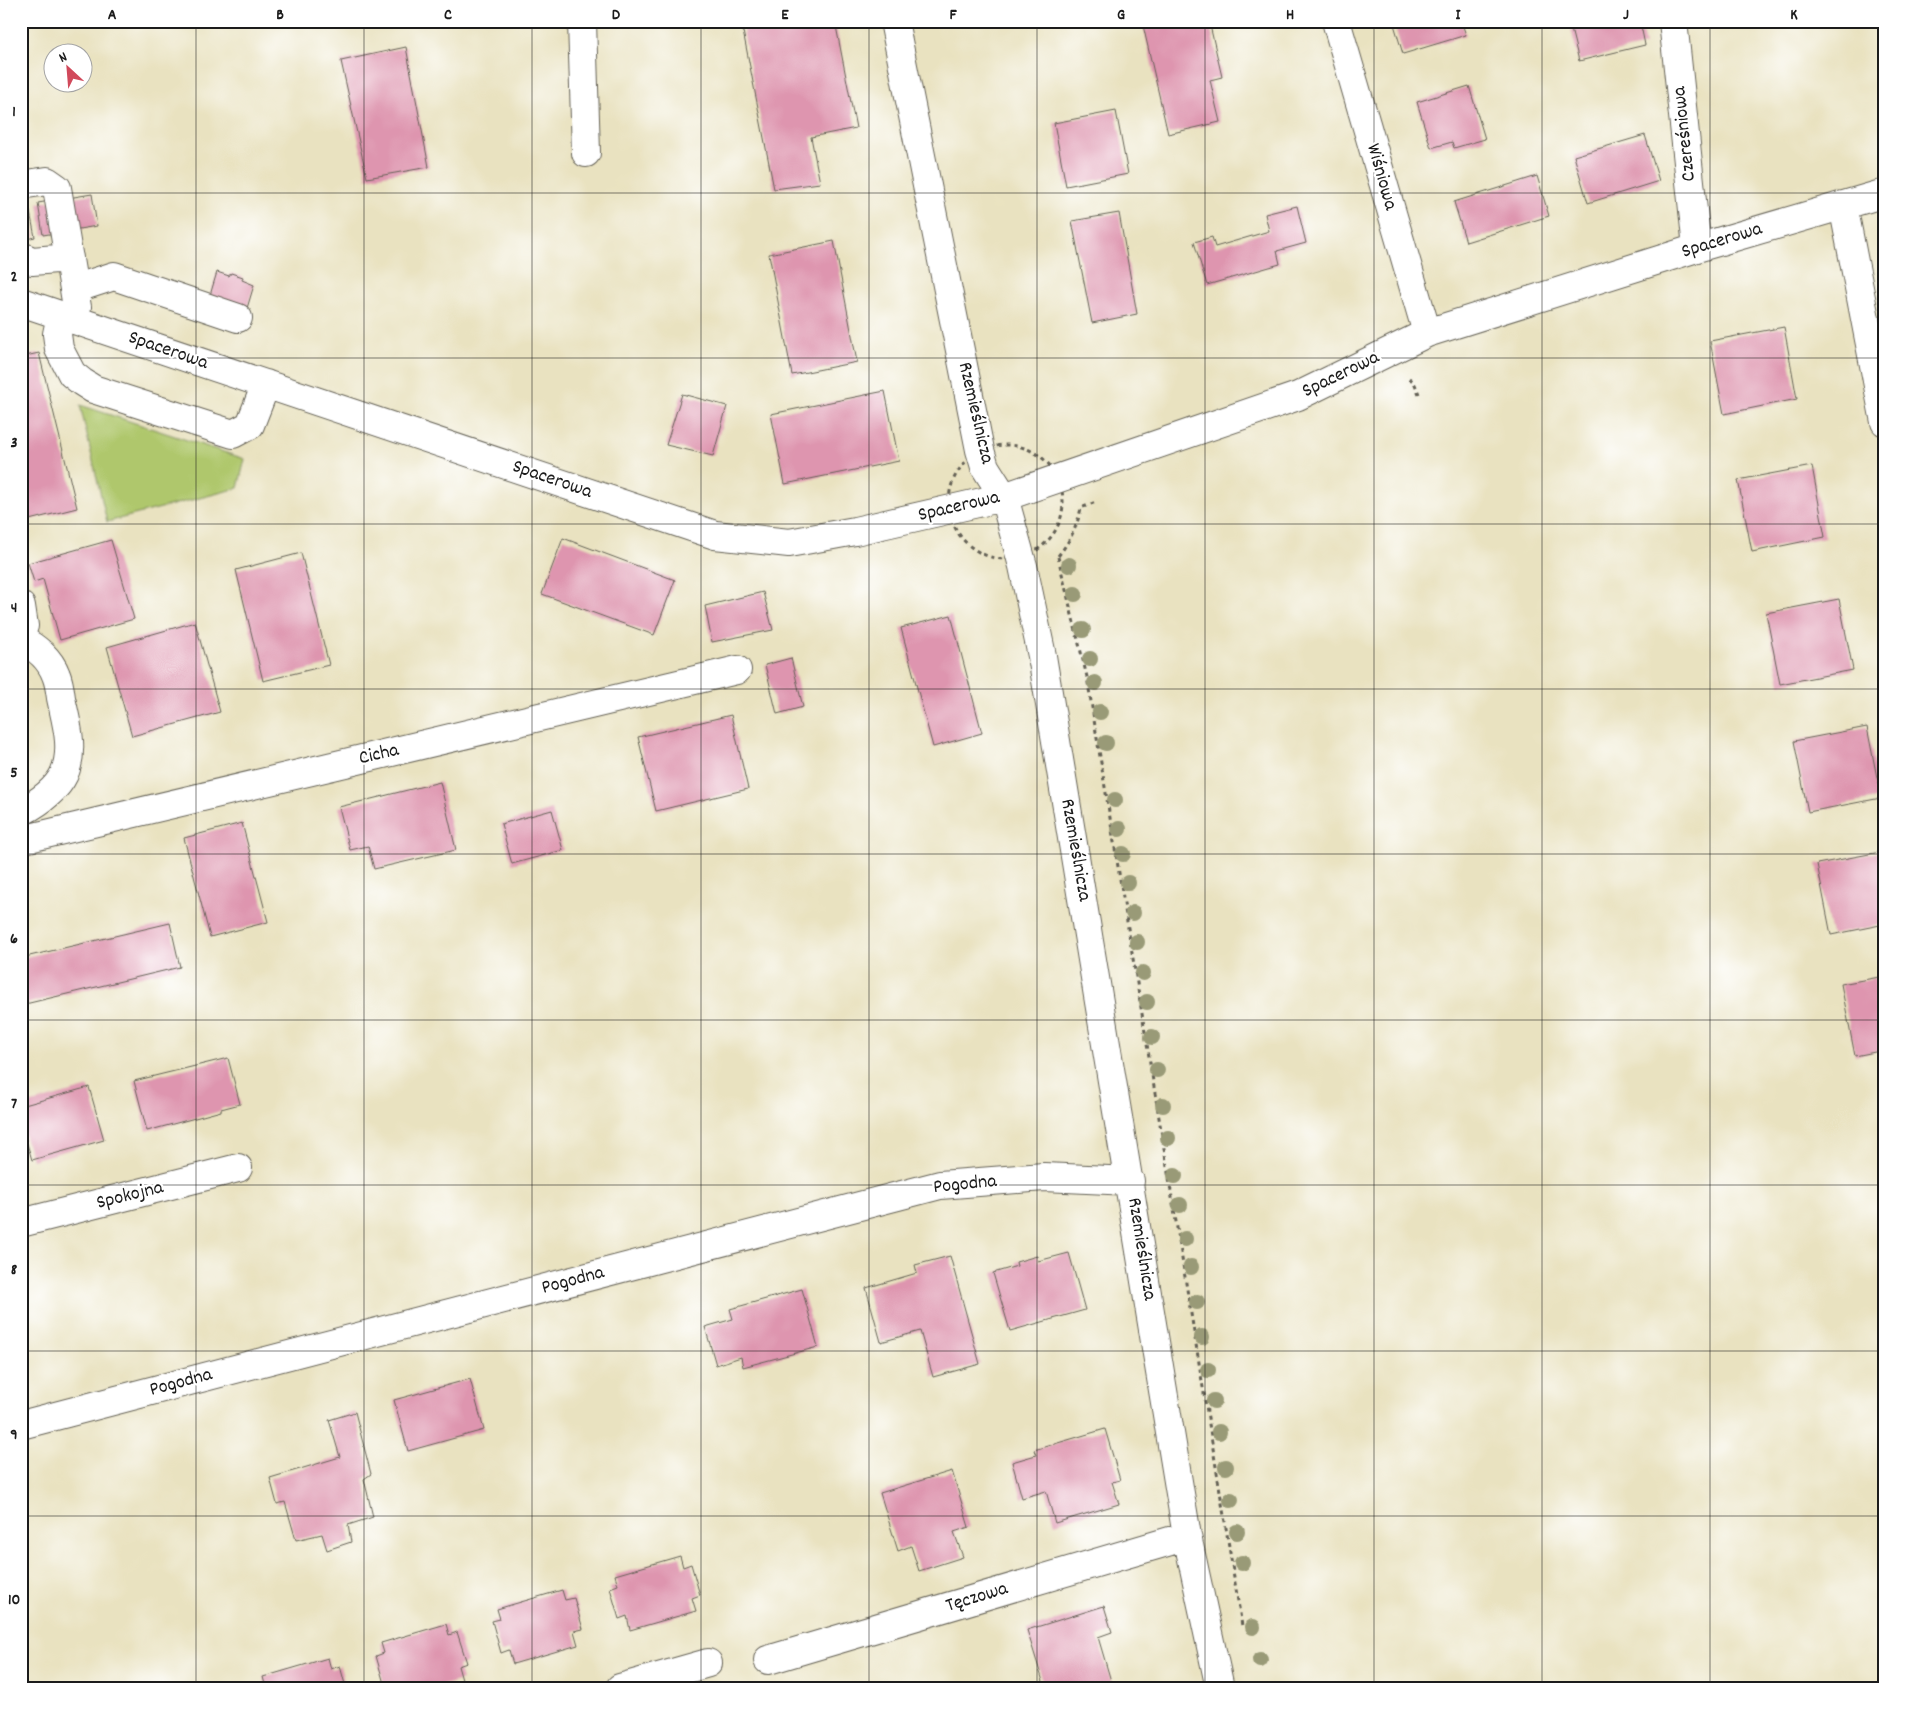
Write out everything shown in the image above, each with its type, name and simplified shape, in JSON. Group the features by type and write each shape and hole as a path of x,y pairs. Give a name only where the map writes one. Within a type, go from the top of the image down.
{"street":[{"path":"582,21 586,153"},
{"name":"Rzemieślnicza","path":"894,21 980,450 985,467 1004,497 1023,566 1042,656 1187,1536 1220,1688"},
{"name":"Wiśniowa","path":"1336,21 1428,333"},
{"name":"Czereśniowa","path":"1674,21 1697,248"},
{"path":"21,185 47,181 57,188 74,289 70,318 57,334 62,356 72,374 93,389 233,434 250,425 266,384"},
{"name":"Spacerowa","path":"21,302 715,535 789,543 855,531 1004,497 1298,396 1428,333 1697,248 1885,192"},
{"path":"1843,205 1885,422"},
{"path":"21,256 32,261 68,258"},
{"path":"74,289 114,276 238,318"},
{"path":"21,606 24,626 21,632"},
{"path":"21,640 33,646 45,658 56,675 69,738 69,758 64,774 52,790 21,812"},
{"name":"Cicha","path":"21,840 737,670"},
{"name":"Spokojna","path":"21,1224 238,1168"},
{"name":"Pogodna","path":"21,1424 940,1185 1044,1177 1130,1181"},
{"name":"Tęczowa","path":"768,1660 1187,1536"},
{"path":"620,1688 708,1663"}],"path":[{"path":"1058,557 1086,677 1243,1632"}],"green space":[{"path":"80,405 245,459 238,488 107,522"}],"building":[{"path":"741,21 835,21 856,128 811,137 820,183 774,189"},
{"path":"1142,21 1209,21 1222,77 1210,80 1220,122 1168,134"},
{"path":"1393,21 1461,21 1466,35 1403,54"},
{"path":"1569,21 1640,21 1645,45 1579,61"},
{"path":"406,47 429,167 367,178 341,61"},
{"path":"1469,86 1485,139 1454,148 1452,142 1431,148 1417,102"},
{"path":"1116,111 1128,174 1066,186 1054,123"},
{"path":"1645,135 1659,181 1588,203 1574,156"},
{"path":"1537,176 1549,216 1466,242 1454,202"},
{"path":"92,194 97,226 43,235 38,203"},
{"path":"1297,206 1306,243 1277,251 1280,264 1207,285 1194,242 1212,237 1215,247 1269,231 1265,214"},
{"path":"29,207 35,237 22,240 21,209"},
{"path":"1119,213 1137,314 1092,323 1072,221"},
{"path":"834,241 857,362 792,375 769,254"},
{"path":"217,272 229,276 231,273 243,277 242,280 254,285 245,315 208,302"},
{"path":"1784,327 1797,399 1724,414 1710,341"},
{"path":"39,353 77,508 21,522 21,357"},
{"path":"885,391 899,461 785,484 771,414"},
{"path":"682,394 727,406 713,456 666,445"},
{"path":"1812,466 1825,537 1752,552 1738,480"},
{"path":"563,538 675,580 654,635 542,594"},
{"path":"111,540 134,619 60,640 43,579 34,582 28,563"},
{"path":"301,553 329,665 263,681 236,570"},
{"path":"763,592 773,630 712,642 705,606"},
{"path":"1839,599 1853,670 1780,684 1766,613"},
{"path":"951,615 982,733 933,747 901,628"},
{"path":"195,622 220,712 132,736 107,647"},
{"path":"791,658 803,707 777,714 765,665"},
{"path":"731,715 748,789 656,811 638,737"},
{"path":"1867,727 1881,798 1808,812 1794,741"},
{"path":"440,782 456,850 374,869 368,846 350,850 339,807"},
{"path":"552,810 563,850 512,864 501,824"},
{"path":"242,823 268,922 210,937 184,838"},
{"path":"1885,851 1885,924 1831,935 1817,864"},
{"path":"170,923 180,967 21,1005 21,958"},
{"path":"1885,976 1885,1050 1855,1056 1841,984"},
{"path":"228,1058 240,1104 147,1131 134,1081"},
{"path":"89,1087 104,1140 32,1160 21,1124 21,1106"},
{"path":"1069,1253 1085,1310 1010,1331 993,1273 1017,1266 1016,1262 1037,1256 1038,1261"},
{"path":"950,1256 980,1364 933,1377 920,1331 881,1342 866,1288 917,1273 915,1265"},
{"path":"802,1289 818,1347 743,1367 741,1357 716,1365 705,1327 733,1319 730,1309"},
{"path":"470,1379 484,1430 408,1451 394,1400"},
{"path":"355,1412 371,1474 364,1479 373,1517 348,1525 351,1542 327,1550 322,1534 296,1540 285,1502 277,1504 270,1478 340,1457 329,1420"},
{"path":"1105,1429 1120,1480 1112,1482 1119,1504 1055,1523 1046,1491 1022,1498 1012,1462 1036,1455 1034,1450"},
{"path":"952,1471 969,1527 954,1532 963,1557 919,1571 911,1546 898,1551 880,1493"},
{"path":"680,1556 683,1567 691,1564 700,1595 692,1598 696,1611 630,1630 627,1616 619,1619 610,1588 618,1585 615,1575"},
{"path":"562,1590 565,1600 574,1598 583,1629 574,1631 578,1645 513,1664 509,1650 501,1653 492,1621 500,1619 497,1609"},
{"path":"1104,1606 1112,1632 1098,1637 1113,1688 1045,1688 1027,1630"},
{"path":"446,1624 449,1635 457,1632 467,1663 458,1666 462,1680 433,1688 393,1688 393,1685 385,1687 376,1656 384,1653 381,1643"},
{"path":"328,1658 331,1669 340,1666 346,1688 266,1688 263,1677"}]}
